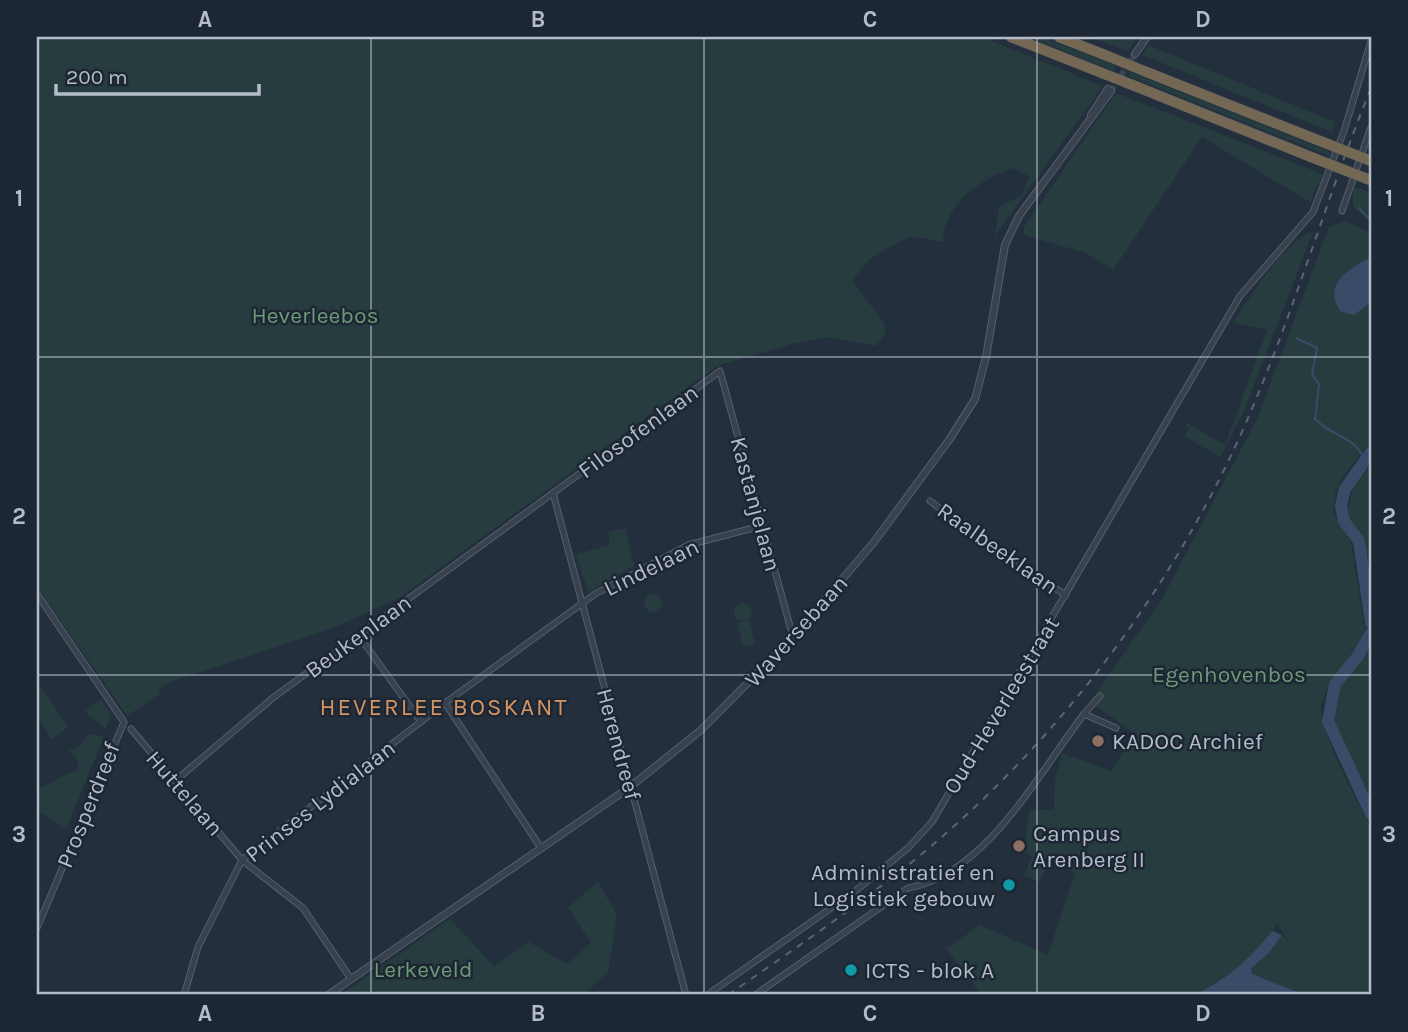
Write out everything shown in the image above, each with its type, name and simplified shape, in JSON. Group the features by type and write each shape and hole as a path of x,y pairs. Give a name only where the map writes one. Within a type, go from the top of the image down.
{"highway":[{"path":"1012,37 1371,180"},
{"path":"1059,37 1371,161"}],"street":[{"path":"1135,54 1147,37"},
{"name":"Oud-Heverleestraat","path":"707,995 852,894 932,822 1240,296 1313,212 1344,131 1371,41"},
{"name":"Waversebaan","path":"328,995 630,787 701,730 793,637 874,542 949,440 975,399 986,357 1005,245 1019,216 1110,90"},
{"path":"1342,211 1371,127"},
{"name":"Kastanjelaan","path":"720,371 793,637"},
{"name":"Filosofenlaan","path":"547,498 720,371"},
{"name":"Herendreef","path":"555,492 686,995"},
{"name":"Beukenlaan","path":"175,781 253,713 547,498"},
{"name":"Raalbeeklaan","path":"930,501 1007,558 1066,595"},
{"name":"Lindelaan","path":"583,603 609,586 688,545 761,526"},
{"name":"Prosperdreef","path":"37,594 124,722 37,929"},
{"name":"Prinses Lydialaan","path":"184,995 198,947 242,860 445,703 583,603"},
{"path":"359,636 421,722"},
{"path":"755,995 908,888 933,883 960,865 1018,805 1100,696"},
{"path":"445,703 541,848"},
{"path":"1084,714 1116,728"},
{"name":"Huttelaan","path":"131,729 242,860 303,908 351,979"}],"green space":[{"name":"Heverleebos","path":"37,37 981,37 1103,86 995,236 999,207 1022,195 1029,176 1012,168 976,186 966,195 950,216 943,242 910,236 870,259 852,280 884,323 885,334 876,346 831,337 795,343 717,366 399,598 333,628 168,683 158,690 160,694 127,716 37,586"},
{"path":"1028,37 1042,37 1116,66 1114,71"},
{"path":"1090,37 1137,37 1128,51"},
{"path":"1148,45 1335,122 1332,132 1142,55"},
{"path":"1130,72 1330,152 1329,156 1128,76"},
{"path":"1116,93 1323,174 1310,202 1202,137 1113,270 1086,253 1024,235 1024,227"},
{"path":"1353,186 1371,193 1371,221 1353,208"},
{"name":"Egenhovenbos","path":"1345,221 1371,233 1371,440 1343,476 1335,494 1334,514 1351,541 1365,630 1357,649 1332,678 1321,705 1322,722 1339,765 1371,828 1371,995 1305,995 1252,974 1251,968 1268,954 1282,935 1289,942 1277,924 1240,966 1193,995 982,995 946,949 980,925 1048,955 1075,873 1049,861 1040,882 1024,875 1032,857 1023,852 1030,810 1054,810 1055,781 1062,753 1111,771 1135,734 1090,702 1162,599 1257,419 1329,227"},
{"path":"1313,232 1244,411 1182,531 1220,457 1184,436 1189,428 1185,426 1187,423 1225,445 1267,330 1231,322 1234,322 1280,257 1302,237"},
{"path":"1371,464 1371,575 1363,538 1347,514 1353,488"},
{"path":"625,528 634,566 588,592 576,554 610,545 608,532"},
{"path":"653,594 659,597 662,603 659,609 653,612 647,609 644,603 647,597"},
{"path":"743,603 749,606 752,612 749,618 743,621 737,618 734,612 737,606"},
{"path":"749,620 755,644 743,646 737,623"},
{"name":"Egenhovenbos","path":"1371,648 1371,803 1343,749 1335,719 1335,705 1340,686"},
{"path":"37,681 68,727 52,739 37,717"},
{"path":"101,699 111,716 105,729 84,711"},
{"path":"89,734 104,737 66,829 37,810 37,781 40,787 45,786 77,771 78,760 69,751 80,745"},
{"name":"Lerkeveld","path":"598,882 617,915 608,972 583,995 340,995 450,919 494,966 529,942 567,964 591,943 568,907"}],"water":[{"path":"1371,257 1371,302 1354,315 1340,311 1335,301 1336,285 1347,272"},
{"path":"1272,931 1282,935 1268,954 1251,968 1252,974 1305,995 1193,995 1237,968"}],"waterway":[{"path":"1359,208 1371,221"},
{"path":"1296,338 1317,348 1312,374 1319,384 1315,419 1355,446 1365,461"},
{"path":"1371,452 1345,489 1341,506 1344,521 1359,541 1371,623"},
{"path":"1371,633 1358,656 1335,684 1328,721 1371,814"}],"tunnel":[{"path":"1111,91 1135,54"}],"railway":[{"path":"728,995 876,890 971,811 1060,717 1101,667 1139,614 1174,560 1235,447 1272,359 1371,88"}],"place":[{"name":"KADOC Archief","path":"1098,741"},
{"name":"Campus Arenberg II","path":"1019,846"},
{"name":"Administratief en Logistiek gebouw","path":"1009,885"},
{"name":"ICTS - blok A","path":"851,970"}],"district":[{"name":"HEVERLEE BOSKANT","path":"444,707"}]}
